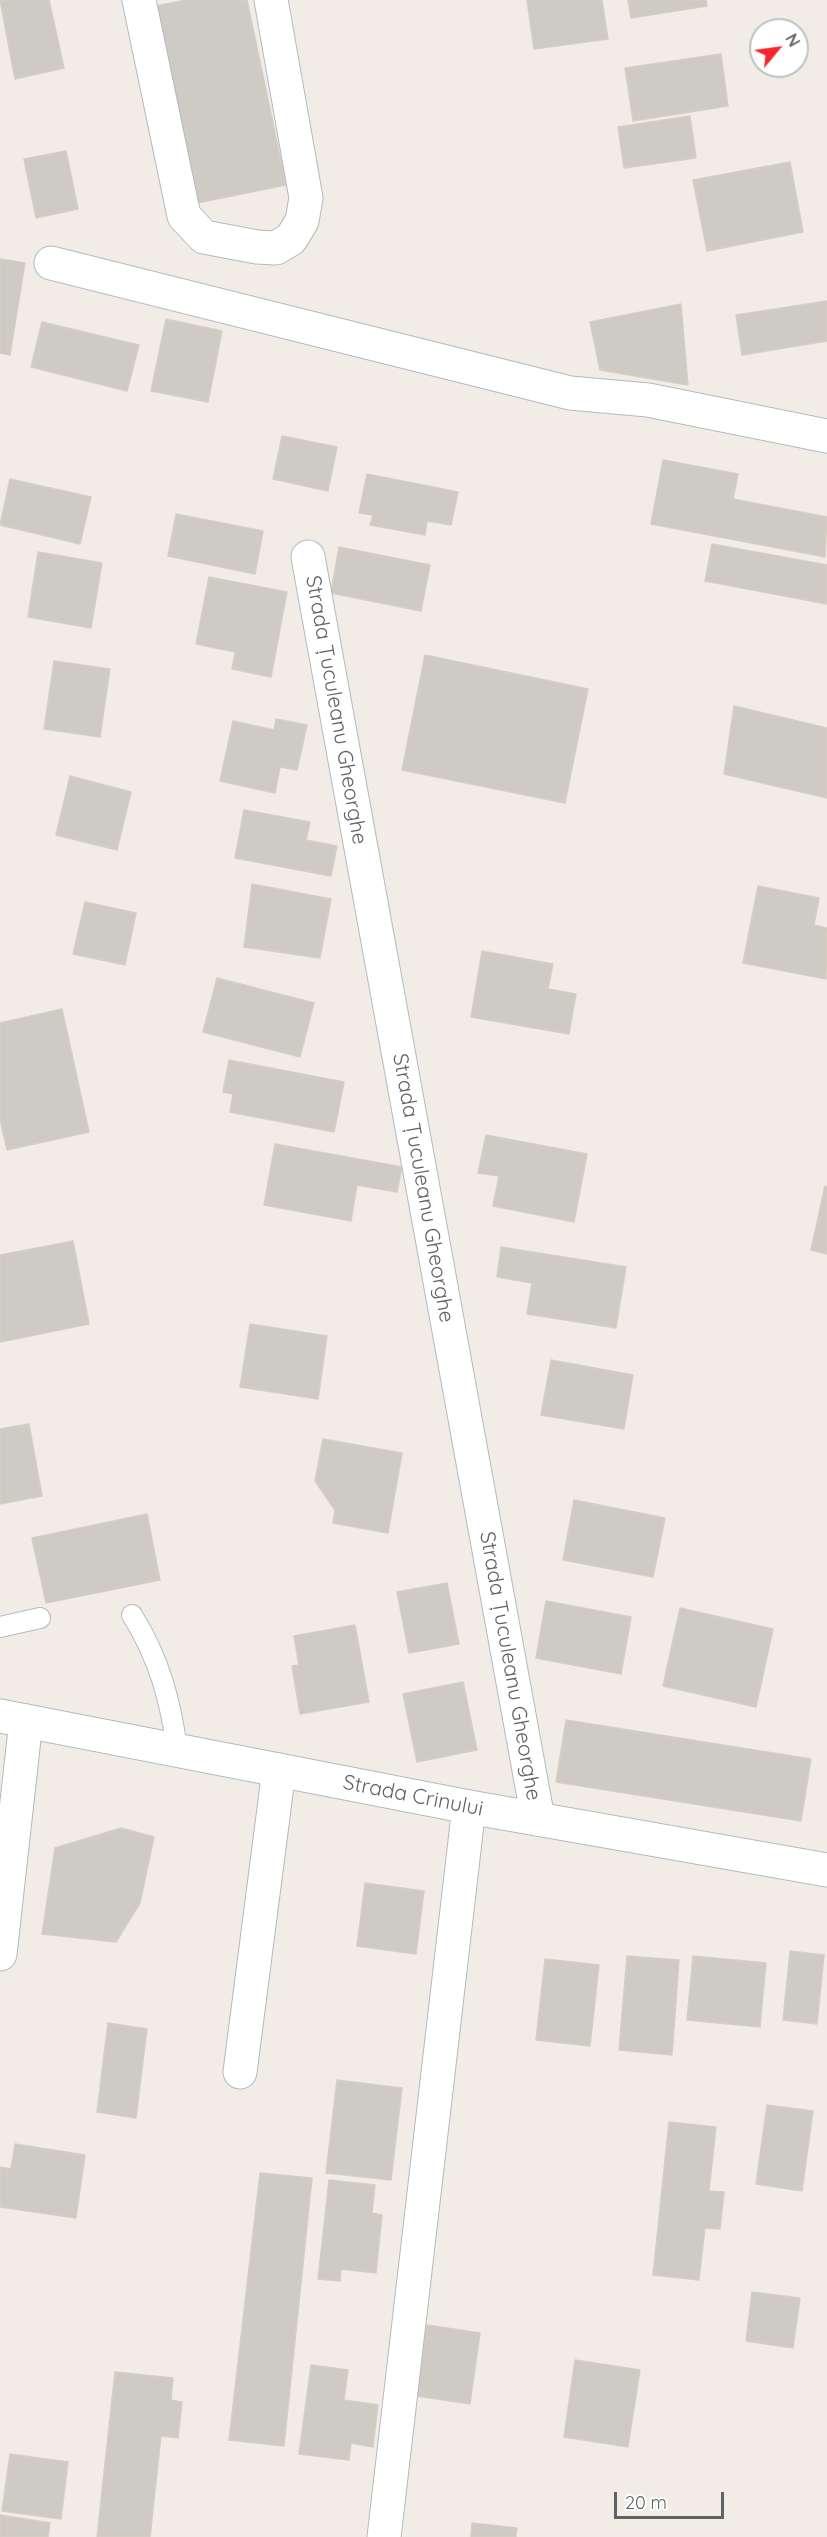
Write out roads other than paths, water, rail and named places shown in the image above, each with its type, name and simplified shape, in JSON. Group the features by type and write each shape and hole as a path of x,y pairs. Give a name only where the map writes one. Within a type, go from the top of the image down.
{"street":[{"path":"139,0 184,216 204,237 257,248 276,248 291,239 302,221 306,198 271,0"},
{"path":"51,263 570,393 648,400 827,436"},
{"name":"Strada Țuculeanu Gheorghe","path":"308,557 538,1819"},
{"path":"0,1954 13,1719"},
{"name":"Strada Crinului","path":"13,1719 177,1748 469,1807 827,1870"},
{"path":"240,2072 279,1770"},
{"path":"384,2537 469,1807"}],"lane":[{"path":"132,1615 161,1671 171,1704 177,1748"},
{"path":"0,1627 40,1618"}]}
